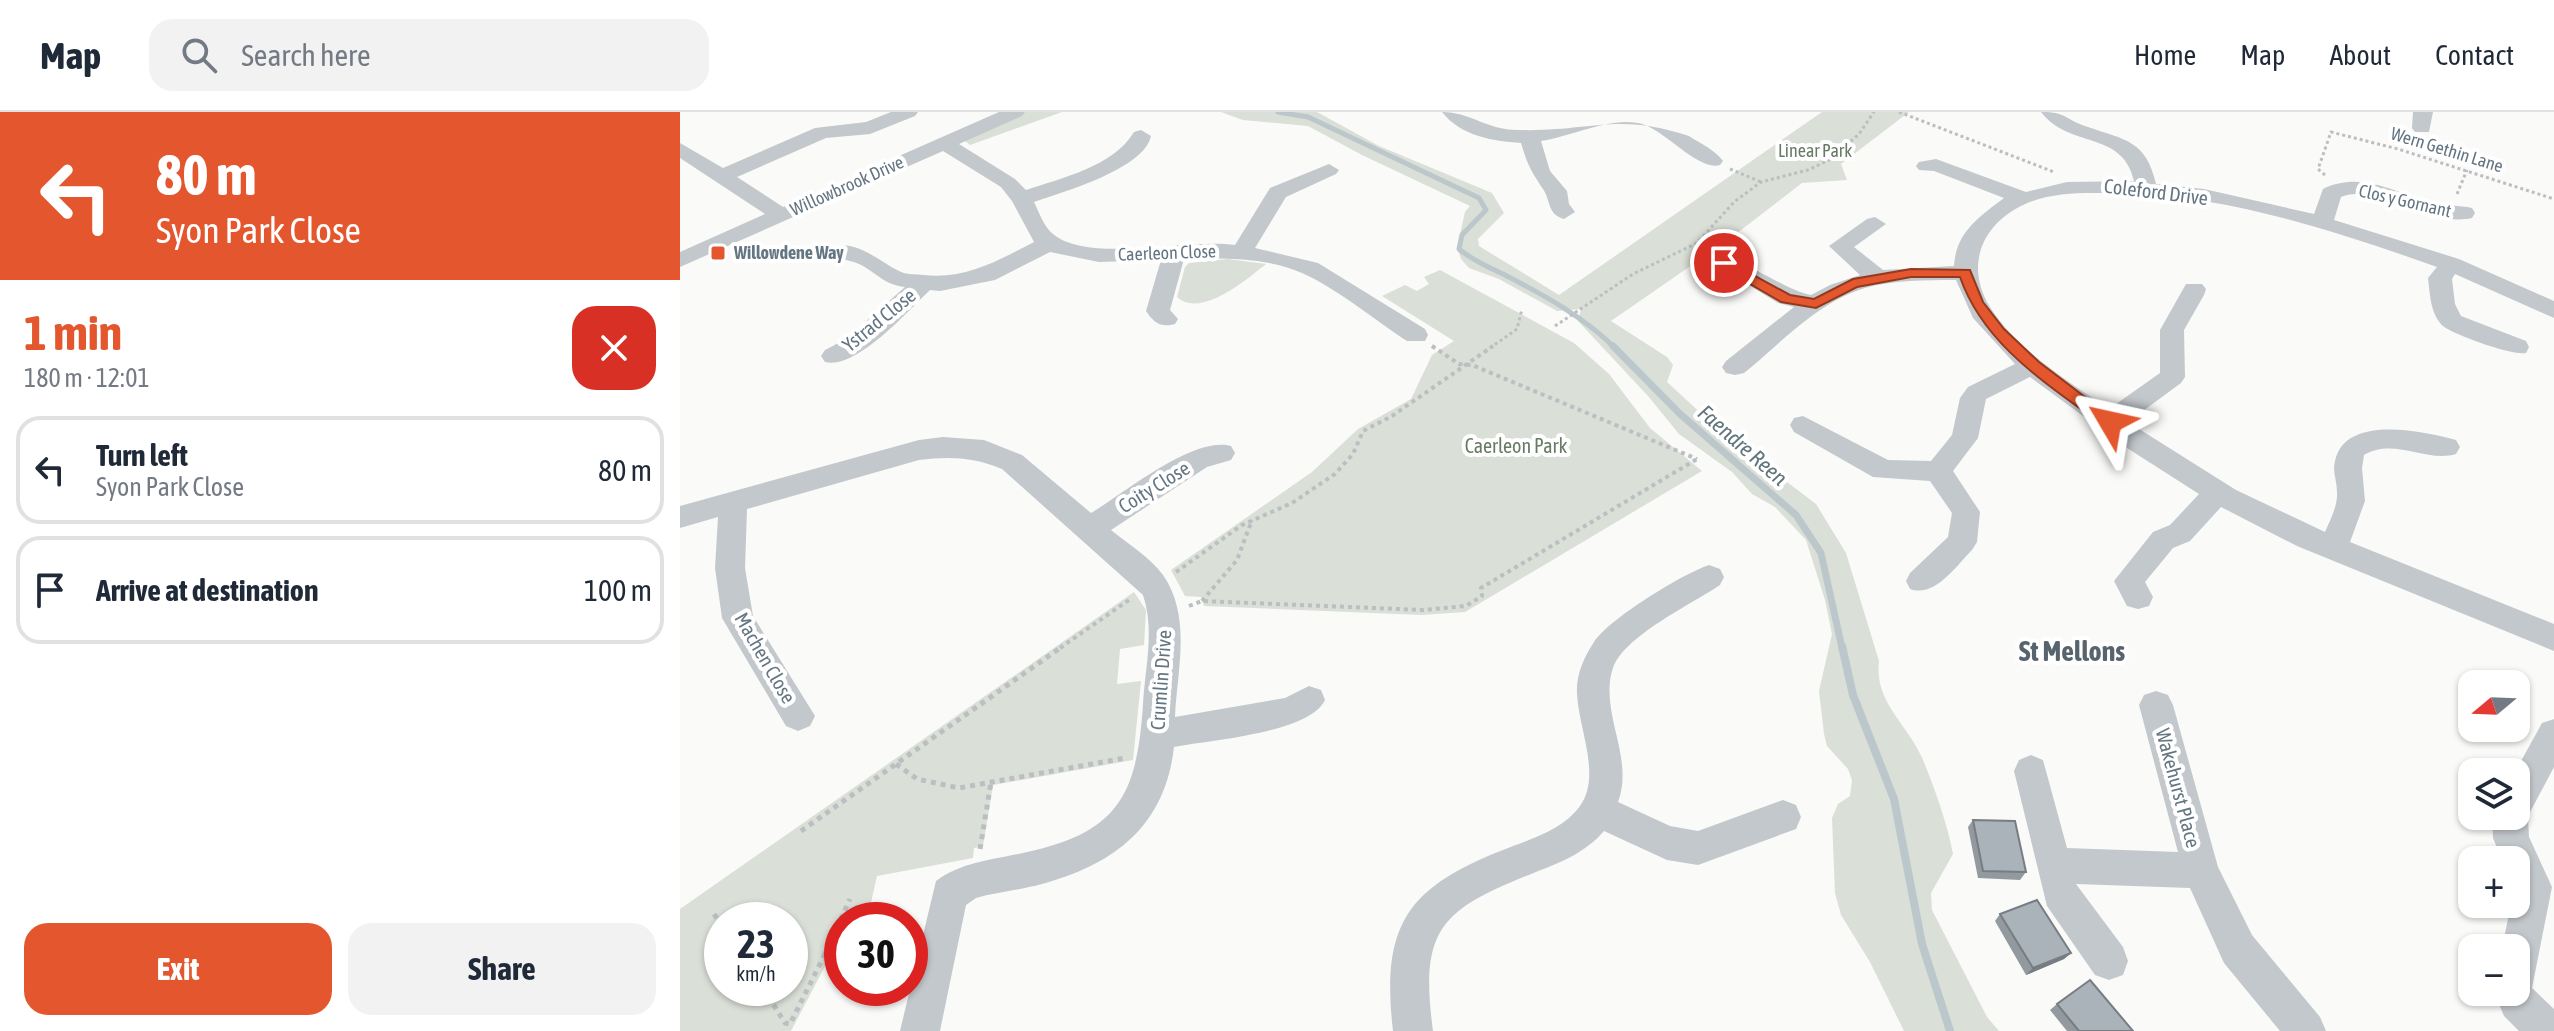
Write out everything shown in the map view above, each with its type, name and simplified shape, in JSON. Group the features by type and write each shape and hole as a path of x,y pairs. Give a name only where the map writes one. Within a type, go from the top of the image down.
{"street":[{"path":"722,176 822,132 870,128 908,112"},
{"name":"Willowbrook Drive","path":"680,260 1015,112"},
{"path":"1452,112 1465,124 1480,130 1529,136 1567,131 1616,117 1667,118 1686,144 1706,153 1713,161"},
{"path":"2051,112 2065,126 2129,150 2139,160 2146,187"},
{"path":"1022,199 1089,176 1139,145 1141,136"},
{"path":"1529,136 1540,172 1556,191 1558,205 1564,212"},
{"path":"840,251 867,259 895,279 923,284 954,283 987,275 1049,243 1036,227 1022,199 1000,176 943,143"},
{"path":"680,149 781,215"},
{"path":"1926,166 1936,165 2022,198"},
{"path":"1242,252 1273,199 1277,183 1329,170"},
{"name":"Coleford Drive","path":"1965,273 1968,244 1981,224 2003,207 2022,198 2080,185 2146,187 2322,223 2380,239 2451,264 2554,310"},
{"name":"Clos y Gornant","path":"2322,223 2331,194 2341,189 2367,189 2441,212 2464,213"},
{"path":"1875,224 1840,246 1880,280"},
{"name":"Caerleon Close","path":"1049,243 1087,255 1242,252 1310,268 1416,335"},
{"path":"1166,319 1158,311 1175,252"},
{"path":"1724,263 1786,298 1816,304"},
{"path":"2451,264 2440,278 2446,315 2452,321 2517,347"},
{"path":"1735,367 1816,304 1853,284 1911,273 1965,273 1984,315 2033,365 2167,462 2279,525 2554,638"},
{"name":"Ystrad Close","path":"834,356 855,345 923,284"},
{"path":"2110,422 2172,377 2175,368 2173,326 2193,298 2194,289"},
{"path":"1938,471 1965,438 1973,398 1977,393 2033,365"},
{"path":"1803,425 1883,470 1938,471"},
{"path":"2333,547 2351,501 2349,458 2354,449 2368,441 2386,438 2446,447"},
{"name":"Crumlin Drive","path":"680,517 897,455 962,448 984,450 1012,462 1091,528 1151,581 1165,606 1147,745 1153,770 1147,790 1117,830 1094,848 1050,865 961,883 949,894 920,1031"},
{"name":"Coity Close","path":"1091,528 1198,459 1221,453"},
{"path":"1921,581 1962,542 1966,512 1938,471"},
{"path":"2138,597 2129,581 2163,540 2180,533 2218,492"},
{"name":"Machen Close","path":"733,504 730,568 738,618 798,716"},
{"path":"1413,1031 1406,995 1407,965 1416,937 1429,915 1447,895 1472,880 1566,842 1582,830 1597,810 1607,774 1594,705 1597,666 1615,640 1709,577"},
{"path":"1147,745 1292,711 1309,700"},
{"name":"Wakehurst Place","path":"2156,705 2201,871 2238,949 2306,1031"},
{"path":"2530,778 2554,734"},
{"path":"2031,771 2060,893 2109,961"},
{"path":"1597,810 1667,843 1698,848 1783,817"},
{"path":"2511,830 2511,838 2533,887 2544,901 2530,940"},
{"name":"Wakehurst Place","path":"2053,865 2201,871"},
{"path":"2522,1006 2542,1026"}],"path":[{"path":"1555,326 1633,274 1697,243 1734,202 1761,182 1808,170 1829,160 1859,134 1874,112"},
{"path":"1899,112 2072,179 2080,185"},
{"name":"Wern Gethin Lane","path":"2341,189 2318,169 2331,132 2398,149 2554,199"},
{"path":"1713,161 1761,182"},
{"path":"1167,578 1252,520 1292,503 1335,474 1353,454 1363,431 1392,416 1517,329 1522,309"},
{"path":"1252,520 1237,560 1202,601 1423,610 1466,606 1482,596 1481,588 1697,459 1466,364 1459,364 1416,335"},
{"path":"801,831 1131,598"},
{"path":"896,764 917,779 959,788 1147,745"},
{"path":"980,849 991,782"},
{"path":"808,988 824,956"},
{"path":"774,1006 785,1023 790,1024 799,1006"}],"green space":[{"path":"1025,112 1062,112 970,145 965,141"},
{"name":"Linear Park","path":"1221,112 1317,112 1379,146 1492,193 1504,213 1478,239 1479,246 1559,295 1822,112 1909,112 1841,164 1847,180 1802,183 1728,240 1611,321 1667,357 1673,365 1667,382 1706,418 1757,450 1783,479 1816,504 1846,553 1879,661 1882,689 1923,760 1953,854 1931,893 1932,910 1987,1017 1999,1031 1904,1031 1870,962 1841,915 1835,893 1832,818 1838,804 1850,796 1852,780 1848,769 1827,746 1824,734 1819,691 1832,634 1806,540 1775,507 1752,494 1732,472 1679,434 1578,321 1581,309 1557,311 1499,279 1469,268 1461,259 1457,247 1465,212 1470,206 1308,126 1243,120"},
{"path":"1228,259 1266,264 1236,287 1211,300 1187,303 1177,297 1185,267 1189,263"},
{"name":"Caerleon Park","path":"1440,270 1574,343 1609,374 1650,428 1702,471 1465,612 1422,615 1204,606 1201,597 1185,596 1171,570 1312,472 1358,429 1411,399 1432,355 1454,341 1382,296 1405,285 1417,291 1429,284 1424,277"},
{"path":"1134,592 1146,610 1144,645 1120,649 1117,684 1141,681 1133,760 993,785 983,846 974,848 973,858 877,876 871,902 824,902 824,968 808,999 808,902 704,902 704,1006 804,1006 791,1031 680,1031 680,909"}],"building":[{"path":"1973,820 2015,821 2026,872 1983,871"},
{"path":"2037,900 2071,953 2033,968 2000,914"},
{"path":"2090,980 2133,1031 2079,1031 2057,1004"}],"waterway":[{"name":"Faendre Reen","path":"1278,112 1308,117 1479,198 1486,210 1462,235 1459,249 1562,307 1615,348"},
{"name":"Faendre Reen","path":"1615,348 1679,413 1796,515 1821,553 1842,648"},
{"name":"Faendre Reen","path":"1842,646 1853,695 1894,799 1922,944 1950,1031"}],"place":[{"name":"Willowdene Way","path":"718,253"}],"district":[{"name":"St Mellons","path":"2072,651"}],"route":[{"path":"1724,263 1786,298 1816,304 1853,284 1911,273 1965,273 1976,303 1998,332 2033,365 2110,422"}]}
